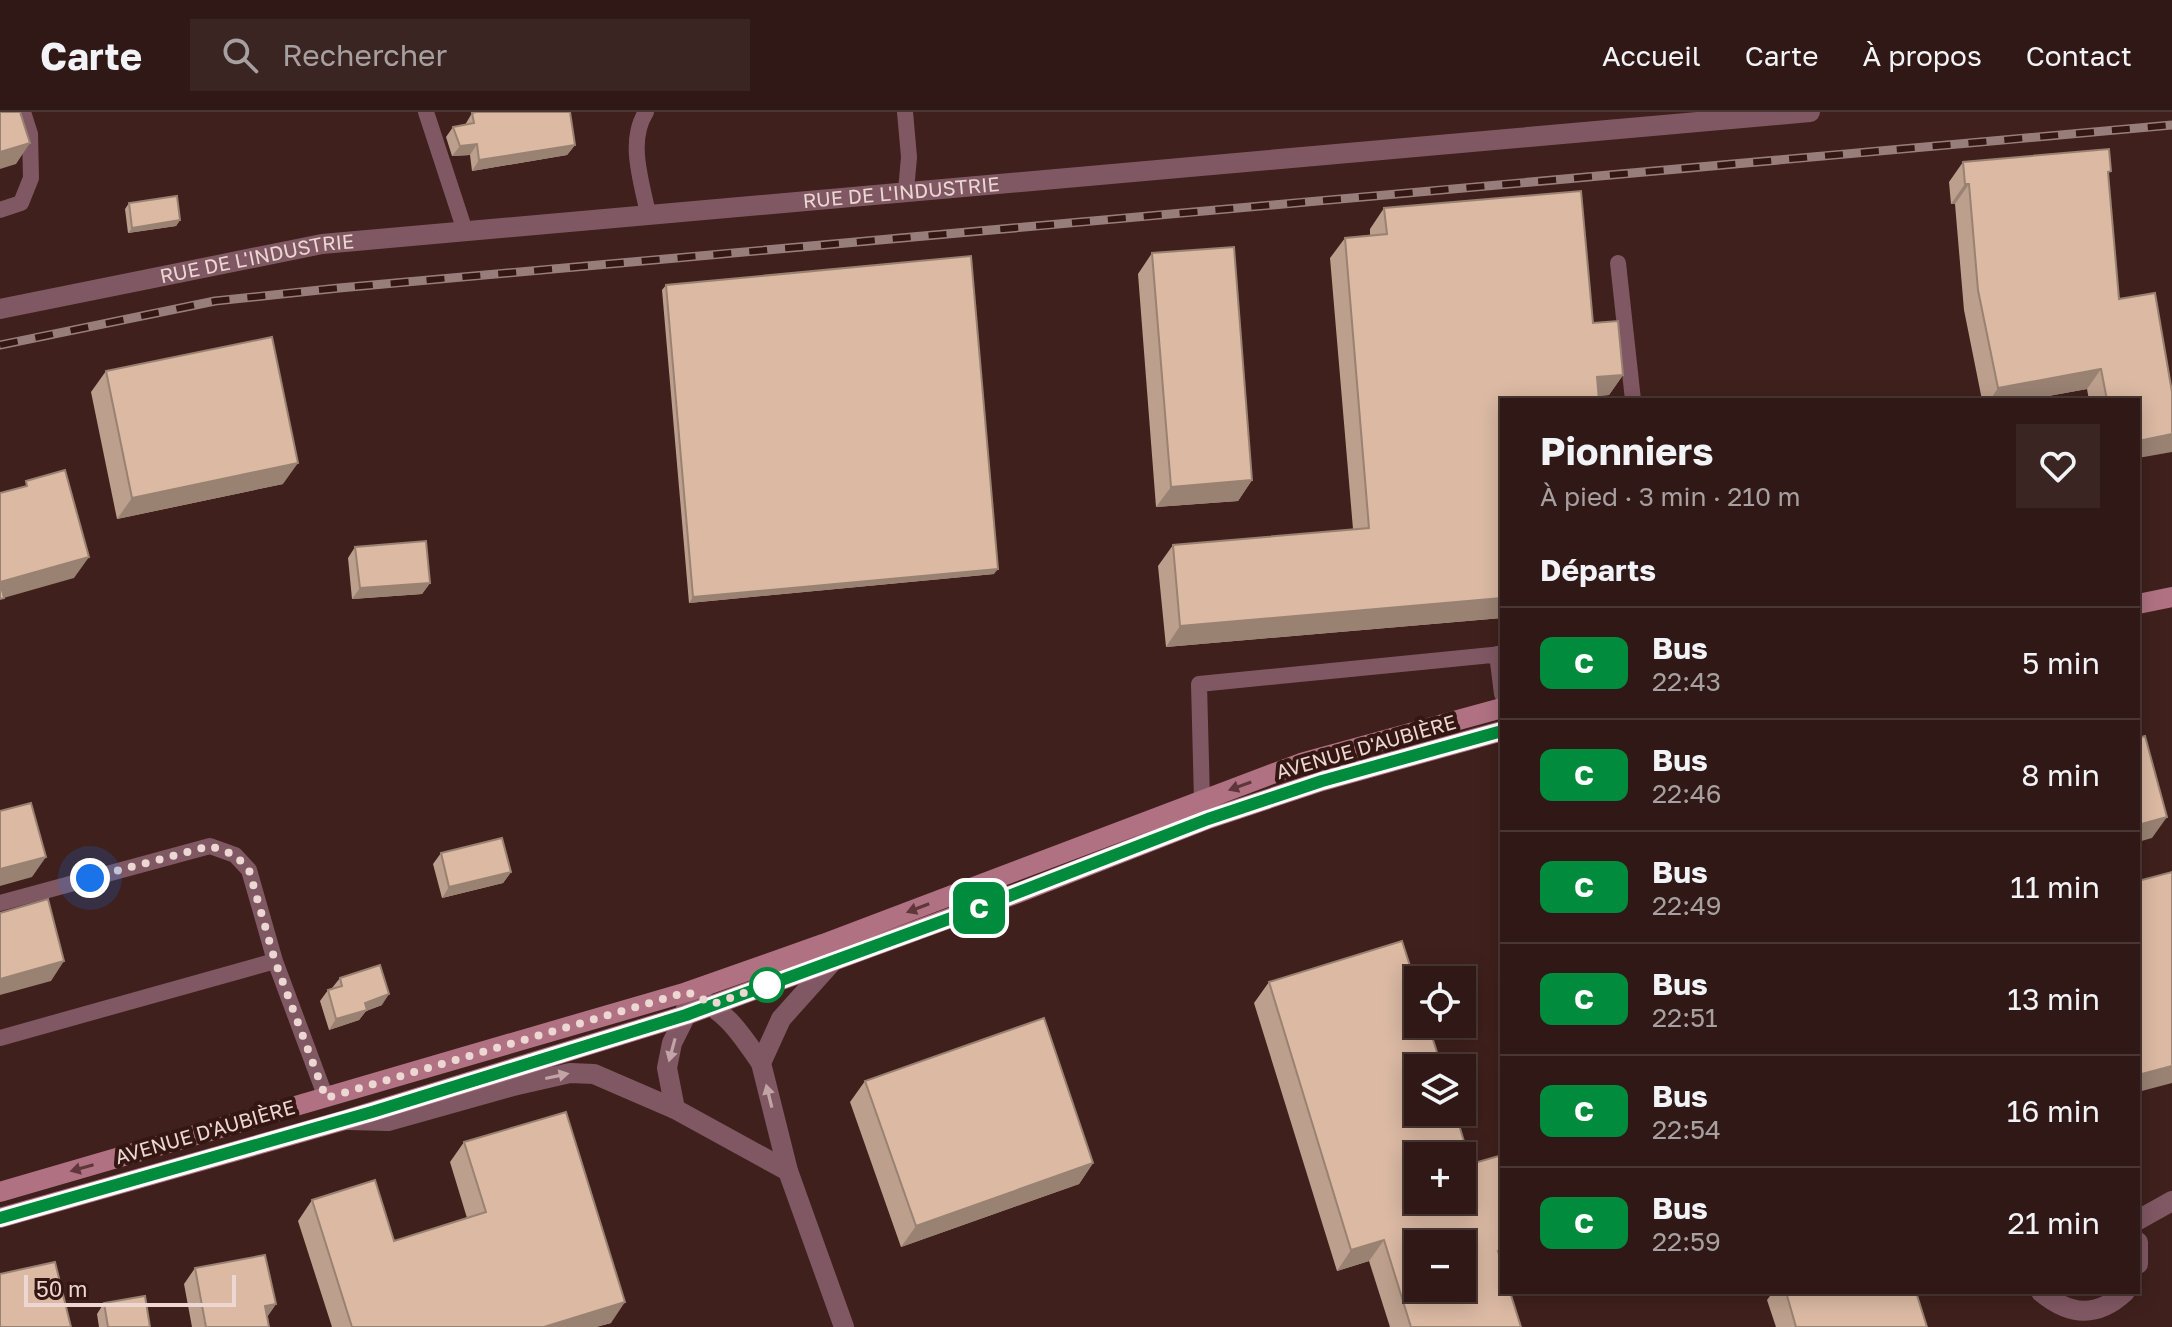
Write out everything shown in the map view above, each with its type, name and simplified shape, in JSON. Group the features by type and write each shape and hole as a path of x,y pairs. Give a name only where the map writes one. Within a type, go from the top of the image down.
{"main road":[{"path":"2140,605 2172,597"},
{"name":"AVENUE D'AUBIÈRE","path":"0,1218 345,1120 686,1015 832,962 1205,810 1301,763 1500,709"},
{"name":"AVENUE D'AUBIÈRE","path":"0,1192 687,992 1205,810 1500,732"}],"street":[{"name":"RUE DE L'INDUSTRIE","path":"0,309 322,244 1810,112"},
{"path":"761,1063 781,1019 832,962"},
{"path":"675,1109 667,1068 672,1043 686,1015 687,992 713,1004 738,1029 761,1063 788,1171 844,1327"},
{"path":"345,1120 388,1121 513,1086 570,1073 594,1074 675,1109 788,1171"},
{"path":"2140,1219 2172,1201"},
{"path":"2044,1294 2070,1319 2109,1305 2123,1294"}],"lane":[{"path":"0,210 21,203 31,178 30,134 23,112"},
{"path":"426,112 465,231"},
{"path":"646,112 640,120 636,144 648,214"},
{"path":"905,112 909,157 906,191"},
{"path":"1618,263 1633,398"},
{"path":"1205,810 1199,684 1500,654"},
{"path":"0,903 210,846 235,855 249,870 275,961 326,1098"},
{"path":"0,1038 275,961"}],"building":[{"path":"0,112 20,112 30,143 0,152"},
{"path":"570,112 575,145 479,160 477,144 460,146 453,127 474,123 472,113"},
{"path":"2109,149 2111,171 2108,172 2119,299 2155,293 2172,392 2172,434 2140,441 2140,398 2107,398 2101,369 1998,388 1978,290 1969,184 1965,184 1963,162"},
{"path":"1581,191 1593,323 1618,321 1623,375 1597,377 1599,398 1500,398 1500,598 1180,626 1173,545 1369,528 1345,238 1387,234 1384,208"},
{"path":"177,196 180,220 132,228 129,203"},
{"path":"1234,247 1252,480 1171,487 1152,253"},
{"path":"971,256 998,569 693,597 666,285"},
{"path":"272,337 298,463 132,498 106,371"},
{"path":"65,470 89,557 0,582 0,493 27,486 26,481"},
{"path":"426,541 430,583 360,588 355,547"},
{"path":"2145,736 2167,817 2140,824 2140,737"},
{"path":"31,803 46,857 0,869 0,811"},
{"path":"502,838 511,872 449,887 441,853"},
{"path":"2172,872 2172,1066 2140,1074 2140,880"},
{"path":"48,899 64,961 0,979 0,913"},
{"path":"1402,941 1410,966 1404,966 1404,1038 1432,1038 1438,1054 1404,1054 1404,1126 1459,1126 1464,1142 1404,1142 1404,1214 1476,1214 1476,1163 1500,1156 1500,1294 1511,1294 1521,1327 1411,1327 1384,1240 1351,1250 1269,982"},
{"path":"380,965 389,994 365,1003 367,1010 336,1019 328,990 342,986 340,978"},
{"path":"1044,1018 1093,1163 916,1226 865,1081"},
{"path":"566,1112 625,1302 544,1327 352,1327 312,1200 375,1180 394,1241 486,1212 464,1142"},
{"path":"265,1255 276,1304 265,1306 269,1327 206,1327 195,1268"},
{"path":"55,1262 71,1327 0,1327 0,1274"},
{"path":"1787,1294 1917,1294 1927,1327 1796,1327"},
{"path":"145,1296 150,1327 108,1327 104,1303"}],"railway":[{"path":"0,345 215,301 339,288 2172,125"}],"bus line":[{"name":"C","path":"0,1218 372,1112 686,1015 965,913 1208,819 1322,781 1500,732"}],"route":[{"path":"90,878 210,846 235,855 249,870 275,961 326,1098 687,992 713,1004 772,983 767,985"}]}
